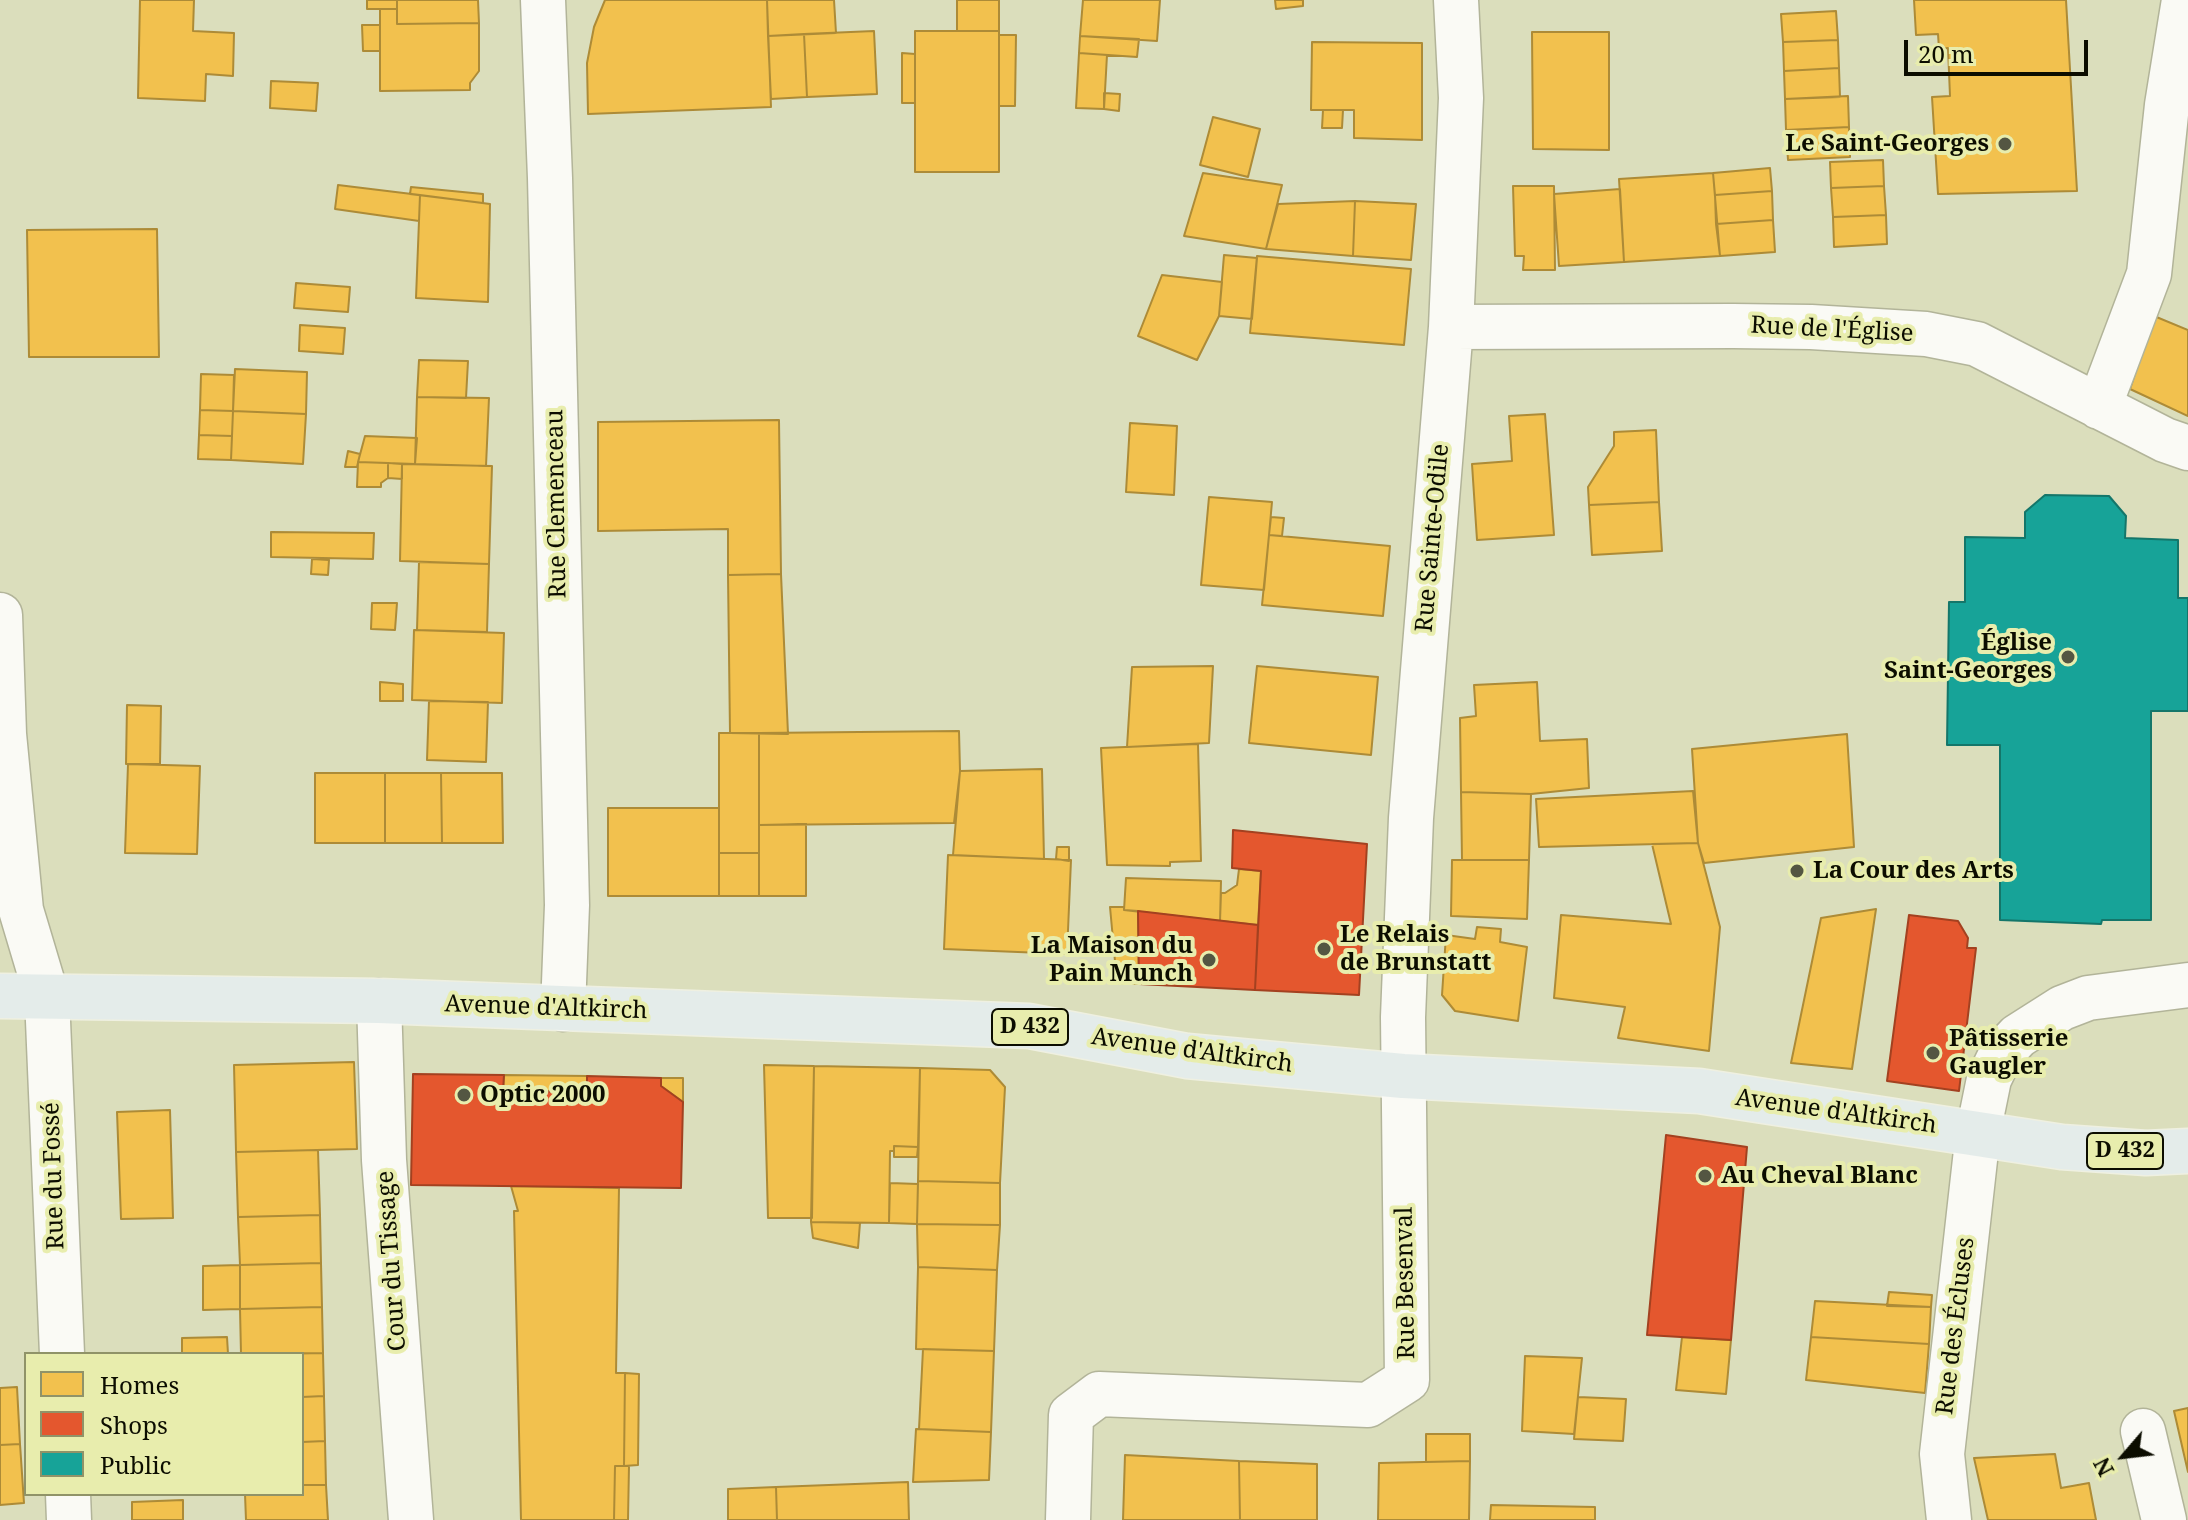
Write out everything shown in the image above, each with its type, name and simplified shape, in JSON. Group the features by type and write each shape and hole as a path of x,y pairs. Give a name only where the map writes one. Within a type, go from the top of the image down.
{"main road":[{"name":"Avenue d'Altkirch","path":"0,996 379,1001 1029,1026 1187,1056 1403,1076 1699,1091 2062,1147 2146,1153 2188,1151"}],"street":[{"name":"Rue Clemenceau","path":"543,0 567,905 563,1009"},
{"name":"Rue Sainte-Odile","path":"1403,1076 1411,818 1451,327 1461,98 1456,0"},
{"path":"2099,407 2149,274 2167,105 2184,0"},
{"name":"Rue de l'Église","path":"1451,327 1733,326 1926,334 1977,344 2165,440 2188,448"},
{"name":"Rue du Fossé","path":"0,615 2,734 21,910 47,997 62,1352"},
{"name":"Rue des Écluses","path":"1949,1520 1942,1454 1978,1133 1989,1079 2001,1054 2018,1036 2062,1008 2088,998 2188,985"},
{"name":"Cour du Tissage","path":"379,1001 384,1160 411,1520"},
{"name":"Rue Besenval","path":"1068,1520 1071,1415 1099,1394 1368,1405 1407,1380 1403,1076"},
{"path":"2143,1431 2164,1520"},
{"path":"68,1496 69,1520"}],"building: Homes":[{"path":"140,0 194,0 193,31 234,33 233,76 206,74 205,101 138,98"},
{"path":"367,0 397,0 397,9 367,9"},
{"path":"397,0 478,0 479,23 397,24"},
{"path":"605,0 767,0 771,107 588,114 587,63 594,27"},
{"path":"767,0 834,0 836,33 768,36"},
{"path":"957,0 999,0 999,31 957,31"},
{"path":"1083,0 1160,0 1157,41 1080,36"},
{"path":"1275,0 1303,0 1303,6 1276,9"},
{"name":"Le Saint-Georges","path":"1914,0 2066,0 2077,191 1938,194 1932,97 1950,96 1948,48 1939,49 1938,34 1916,35"},
{"path":"380,9 397,9 397,24 479,23 479,71 470,83 470,90 380,91"},
{"path":"1836,11 1838,40 1783,42 1781,14"},
{"path":"362,25 380,25 380,51 363,51"},
{"path":"874,31 877,94 807,97 804,34"},
{"path":"915,31 999,31 999,172 915,172"},
{"path":"1532,32 1609,32 1609,150 1533,149"},
{"path":"804,34 807,97 771,99 768,36"},
{"path":"999,35 1016,35 1015,106 999,106"},
{"path":"1080,36 1139,39 1137,57 1079,53"},
{"path":"1838,40 1839,68 1784,71 1783,42"},
{"path":"1312,42 1422,43 1422,140 1354,138 1354,110 1311,110"},
{"path":"902,53 915,54 915,103 902,103"},
{"path":"1079,53 1107,55 1104,109 1076,108"},
{"path":"1839,68 1840,97 1785,99 1784,71"},
{"path":"271,81 318,83 316,111 270,108"},
{"path":"1104,93 1120,94 1119,111 1104,109"},
{"path":"1848,96 1849,127 1786,130 1785,99"},
{"path":"1323,110 1343,110 1342,128 1322,128"},
{"path":"1213,117 1260,129 1248,177 1200,165"},
{"path":"1849,127 1850,157 1788,160 1786,130"},
{"path":"1883,160 1884,186 1831,188 1830,162"},
{"path":"1770,168 1772,191 1715,195 1713,173"},
{"path":"1203,173 1282,185 1266,249 1184,236"},
{"path":"1713,173 1720,256 1624,262 1619,179"},
{"path":"338,185 420,195 419,221 335,209"},
{"path":"1513,186 1554,186 1555,270 1523,270 1524,256 1515,256"},
{"path":"1884,186 1886,215 1833,217 1831,188"},
{"path":"411,187 483,194 483,203 410,194"},
{"path":"1620,189 1624,262 1559,266 1554,194"},
{"path":"1772,191 1773,220 1716,224 1715,195"},
{"path":"420,195 490,204 488,302 416,298"},
{"path":"1355,201 1416,204 1411,260 1353,256"},
{"path":"1355,201 1353,256 1266,249 1278,204"},
{"path":"1886,215 1887,244 1834,247 1833,217"},
{"path":"1773,220 1775,252 1720,256 1716,224"},
{"path":"157,229 159,357 29,357 27,230"},
{"path":"1224,255 1257,258 1252,319 1219,316"},
{"path":"1257,256 1411,269 1404,345 1250,333"},
{"path":"1162,275 1222,282 1219,316 1197,360 1138,336"},
{"path":"296,283 350,287 348,312 294,308"},
{"path":"2154,316 2188,330 2188,416 2130,389"},
{"path":"300,325 345,328 343,354 299,351"},
{"path":"419,360 468,361 466,398 417,397"},
{"path":"235,369 307,372 306,414 233,411"},
{"path":"201,374 234,375 233,411 200,410"},
{"path":"417,397 489,398 486,466 415,464"},
{"path":"200,410 233,411 232,436 199,435"},
{"path":"233,411 306,414 303,464 231,460"},
{"path":"1545,414 1554,535 1477,540 1472,464 1512,461 1509,416"},
{"path":"779,420 781,574 728,575 728,529 598,531 598,422"},
{"path":"1130,423 1177,426 1174,495 1126,492"},
{"path":"1656,430 1659,502 1589,505 1588,487 1614,446 1614,432"},
{"path":"199,435 232,436 231,460 198,459"},
{"path":"365,436 417,438 415,464 358,462"},
{"path":"348,451 360,454 357,467 345,467"},
{"path":"358,462 388,463 388,478 381,483 381,487 357,487"},
{"path":"388,463 402,464 402,479 388,478"},
{"path":"402,464 492,466 489,564 400,561"},
{"path":"1209,497 1272,502 1264,590 1201,585"},
{"path":"1659,502 1662,551 1592,555 1589,505"},
{"path":"1271,517 1284,518 1282,536 1269,535"},
{"path":"271,532 374,533 373,559 271,557"},
{"path":"1269,535 1390,546 1383,616 1262,605"},
{"path":"312,559 329,560 328,575 311,574"},
{"path":"419,562 489,564 487,632 417,630"},
{"path":"781,574 788,734 730,733 728,575"},
{"path":"372,603 397,603 395,630 371,629"},
{"path":"414,630 504,633 502,703 412,700"},
{"path":"1213,666 1209,743 1127,747 1132,667"},
{"path":"1257,666 1378,677 1371,755 1249,743"},
{"path":"380,682 403,684 403,701 380,701"},
{"path":"1537,682 1540,741 1587,739 1589,788 1531,794 1461,792 1460,718 1476,716 1474,685"},
{"path":"429,701 488,702 486,762 427,760"},
{"path":"127,705 161,706 160,764 126,764"},
{"path":"959,731 960,771 954,823 759,825 759,733"},
{"path":"719,733 759,733 759,853 719,853"},
{"path":"1847,734 1854,847 1704,863 1698,843 1692,749"},
{"path":"1198,744 1201,861 1170,862 1170,866 1107,865 1101,748"},
{"path":"128,764 200,766 197,854 125,853"},
{"path":"1042,769 1044,859 953,855 960,771"},
{"path":"315,773 385,773 385,843 315,843"},
{"path":"385,773 441,773 442,843 385,843"},
{"path":"441,773 502,773 503,843 442,843"},
{"path":"1693,791 1698,843 1539,847 1536,799"},
{"path":"1461,792 1531,794 1529,860 1462,860"},
{"path":"608,808 719,808 719,896 608,896"},
{"path":"806,824 806,896 759,896 759,825"},
{"path":"1698,843 1720,927 1709,1051 1618,1038 1625,1007 1554,998 1561,915 1671,924 1652,844"},
{"path":"1057,847 1069,847 1069,861 1056,859"},
{"path":"719,853 759,853 759,896 719,896"},
{"path":"948,855 1071,860 1067,954 944,949"},
{"path":"1452,860 1529,860 1527,919 1451,916"},
{"path":"1239,869 1261,871 1258,925 1220,921 1221,893 1237,885"},
{"path":"1126,878 1221,881 1220,921 1124,910"},
{"path":"1110,907 1138,911 1139,984 1117,983"},
{"path":"1876,909 1852,1069 1791,1063 1821,918"},
{"path":"1477,927 1501,929 1500,942 1527,947 1518,1021 1455,1011 1442,995 1446,935 1475,939"},
{"path":"354,1062 357,1149 236,1152 234,1065"},
{"path":"764,1065 814,1066 812,1218 768,1218"},
{"path":"814,1066 920,1068 918,1147 894,1146 894,1151 890,1151 889,1223 811,1222"},
{"path":"920,1068 990,1070 1005,1087 1000,1183 918,1181"},
{"path":"504,1075 587,1076 587,1092 503,1091"},
{"path":"661,1078 683,1078 683,1102 661,1086"},
{"path":"170,1110 173,1218 121,1219 117,1112"},
{"path":"894,1146 918,1147 917,1157 894,1157"},
{"path":"318,1150 320,1215 238,1217 236,1152"},
{"path":"918,1181 1000,1183 1000,1225 917,1224"},
{"path":"890,1183 918,1184 917,1224 889,1223"},
{"path":"511,1186 619,1188 616,1373 625,1373 624,1466 615,1466 614,1520 521,1520 514,1211 518,1211"},
{"path":"320,1215 321,1263 240,1265 238,1217"},
{"path":"811,1222 860,1223 858,1248 813,1238"},
{"path":"917,1224 1000,1225 997,1270 918,1267"},
{"path":"321,1263 322,1307 240,1309 240,1265"},
{"path":"240,1265 240,1309 203,1310 203,1266"},
{"path":"918,1267 997,1270 994,1351 916,1349"},
{"path":"1889,1292 1932,1295 1931,1307 1887,1306"},
{"path":"1815,1301 1931,1307 1929,1344 1811,1337"},
{"path":"322,1307 323,1353 241,1352 240,1309"},
{"path":"227,1337 228,1352 182,1352 182,1338"},
{"path":"1682,1337 1731,1340 1726,1394 1676,1390"},
{"path":"1811,1337 1929,1344 1925,1393 1806,1380"},
{"path":"923,1349 994,1351 991,1432 919,1429"},
{"path":"304,1353 323,1353 324,1396 304,1397"},
{"path":"1525,1356 1582,1358 1574,1434 1522,1431"},
{"path":"625,1373 639,1374 638,1465 624,1466"},
{"path":"17,1387 20,1444 0,1445 0,1388"},
{"path":"324,1396 325,1441 304,1442 304,1397"},
{"path":"1578,1397 1626,1399 1623,1441 1574,1439"},
{"path":"2188,1408 2188,1472 2174,1411"},
{"path":"916,1429 991,1432 989,1480 913,1482"},
{"path":"1426,1434 1470,1434 1470,1461 1426,1462"},
{"path":"325,1441 326,1485 304,1485 304,1442"},
{"path":"20,1444 24,1503 0,1505 0,1445"},
{"path":"2055,1454 2061,1488 2089,1483 2096,1520 1988,1520 1974,1458"},
{"path":"1125,1455 1239,1461 1240,1520 1123,1520"},
{"path":"1239,1461 1317,1464 1317,1520 1240,1520"},
{"path":"1470,1461 1469,1520 1378,1520 1379,1463"},
{"path":"615,1466 629,1466 628,1520 614,1520"},
{"path":"908,1482 909,1520 777,1520 776,1487"},
{"path":"304,1485 326,1485 328,1520 246,1520 245,1496 304,1496"},
{"path":"776,1487 777,1520 728,1520 728,1489"},
{"path":"183,1500 183,1520 132,1520 132,1502"},
{"path":"1491,1505 1595,1507 1595,1520 1490,1520"}],"building: Shops":[{"path":"1233,830 1367,844 1359,995 1255,990 1261,871 1232,868"},
{"path":"1138,911 1258,925 1255,990 1139,984"},
{"path":"1909,915 1958,921 1968,938 1967,948 1976,948 1959,1091 1887,1081"},
{"path":"413,1074 504,1075 503,1091 587,1092 587,1076 661,1078 661,1086 683,1102 681,1188 411,1185"},
{"path":"1666,1135 1747,1147 1731,1340 1647,1335"}],"building: Public":[{"name":"Église Saint-Georges","path":"2045,495 2109,496 2126,516 2125,538 2178,540 2178,598 2188,598 2188,711 2151,711 2151,920 2102,920 2101,924 2000,920 2000,745 1947,745 1949,602 1965,602 1965,537 2025,538 2025,512"}],"place":[{"name":"Le Saint-Georges","path":"2005,144"},
{"name":"Église Saint-Georges","path":"2068,657"},
{"name":"La Cour des Arts","path":"1797,871"},
{"name":"Le Relais de Brunstatt","path":"1324,949"},
{"name":"La Maison du Pain Munch","path":"1209,960"},
{"name":"Pâtisserie Gaugler","path":"1933,1053"},
{"name":"Optic 2000","path":"464,1095"},
{"name":"Au Cheval Blanc","path":"1705,1176"}]}
